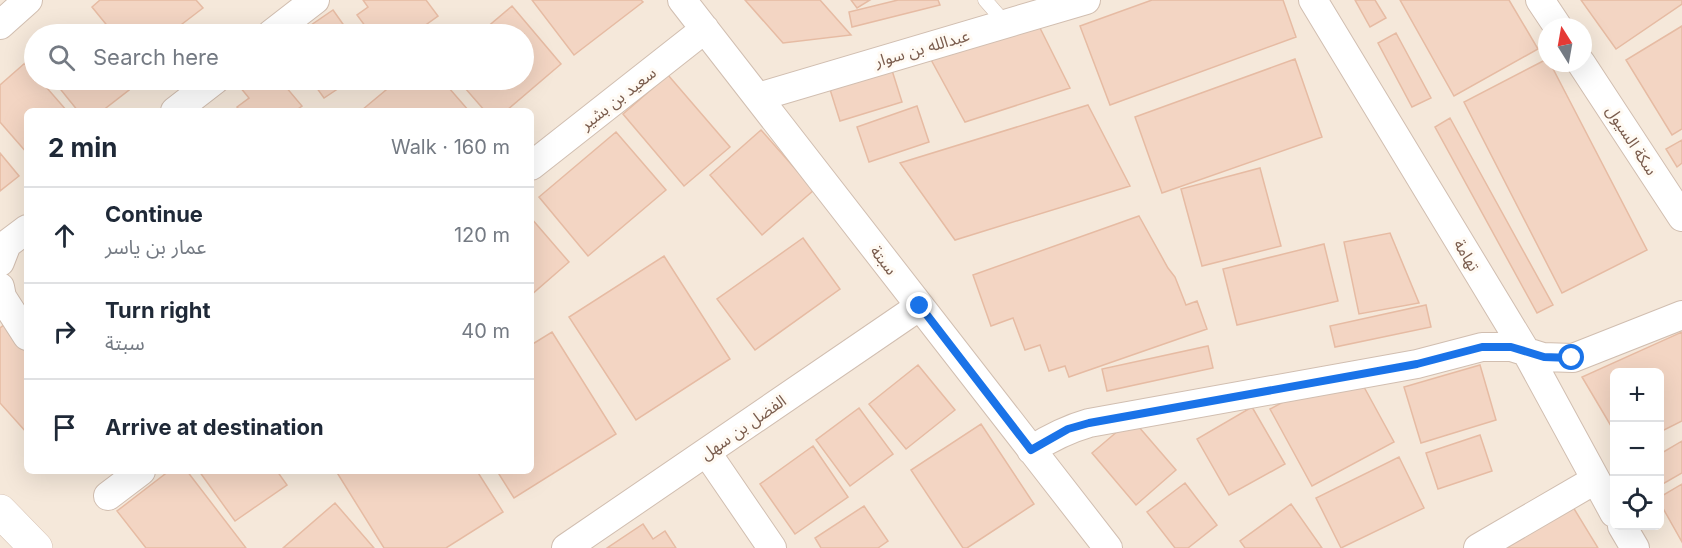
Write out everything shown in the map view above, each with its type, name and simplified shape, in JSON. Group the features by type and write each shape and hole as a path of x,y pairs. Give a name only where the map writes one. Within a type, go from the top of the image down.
{"street":[{"path":"0,25 28,0"},
{"path":"284,24 315,0"},
{"name":"سبتة","path":"682,0 1108,548"},
{"name":"عبدالله بن سوار","path":"758,97 1086,0"},
{"name":"تهامة","path":"1313,0 1525,351 1610,506"},
{"path":"1540,0 1552,18"},
{"name":"سعيد بن بشير","path":"534,164 705,29"},
{"name":"سكة السيول","path":"1587,72 1682,217"},
{"path":"179,108 202,90"},
{"path":"0,262 7,244 24,231"},
{"path":"0,287 2,297 24,331"},
{"name":"الفضل بن سهل","path":"566,548 920,306"},
{"path":"1031,450 1068,429 1089,423 1417,364 1482,347 1504,346 1544,357 1572,358 1682,315"},
{"path":"707,453 772,548"},
{"path":"108,496 133,474"},
{"path":"1478,548 1595,480"},
{"path":"0,511 36,548"},
{"path":"1625,530 1635,548"}],"lane":[{"path":"985,0 1006,24"}],"shaded area":[{"path":"0,0 1682,0 1682,548 0,548"}],"building":[{"path":"100,0 196,0 203,8 182,24 106,24 92,7"},
{"path":"363,0 426,0 438,16 427,24 364,24 357,15 368,7"},
{"path":"532,0 641,0 643,2 574,55"},
{"path":"745,0 820,0 851,35 783,43"},
{"path":"851,0 870,0 857,8"},
{"path":"898,0 938,0 940,5 852,27 849,12"},
{"path":"1152,0 1283,0 1296,37 1110,105 1080,26"},
{"path":"1355,0 1375,0 1386,18 1370,27"},
{"path":"1400,0 1509,0 1538,49 1454,96"},
{"path":"1581,0 1682,0 1682,4 1616,49"},
{"path":"512,6 527,24 491,24"},
{"path":"333,10 343,24 313,24"},
{"path":"1038,24 1070,88 965,122 929,56"},
{"path":"1682,26 1682,129 1672,135 1626,60"},
{"path":"534,32 561,64 534,87"},
{"path":"1396,33 1431,98 1412,107 1378,43"},
{"path":"1295,59 1322,137 1162,193 1135,117"},
{"path":"24,64 24,90 49,90 64,108 24,108 24,150 0,122 0,85"},
{"path":"890,64 902,102 840,121 828,83"},
{"path":"1538,64 1538,72 1555,72 1647,250 1562,293 1464,102"},
{"path":"668,75 730,147 684,186 623,114"},
{"path":"61,90 129,90 106,108 76,108"},
{"path":"242,90 288,90 302,106 299,108 237,107 249,98"},
{"path":"318,90 336,90 324,98"},
{"path":"386,90 451,90 466,108 364,108"},
{"path":"467,90 531,90 510,108 482,108"},
{"path":"1088,105 1130,186 955,240 900,163"},
{"path":"917,106 929,142 869,162 857,127"},
{"path":"1450,118 1553,305 1537,313 1435,127"},
{"path":"761,130 814,190 762,235 710,175"},
{"path":"616,132 666,190 588,256 539,197"},
{"path":"1682,140 1682,163 1677,167 1666,149"},
{"path":"0,153 19,176 0,191"},
{"path":"1260,168 1281,246 1202,266 1181,189"},
{"path":"1139,216 1175,277 1186,305 1197,301 1207,329 1069,377 1065,366 1049,371 1040,345 1025,350 1013,318 991,326 973,275"},
{"path":"534,221 569,262 534,292"},
{"path":"1390,233 1419,303 1359,314 1344,242"},
{"path":"803,238 840,289 755,350 717,299"},
{"path":"1324,244 1338,301 1237,325 1223,269"},
{"path":"664,256 730,359 636,420 569,317"},
{"path":"1426,305 1431,327 1335,347 1330,326"},
{"path":"5,324 24,346 24,430 0,403 0,328"},
{"path":"552,332 616,434 514,498 499,474 534,474 534,343"},
{"path":"1682,332 1682,421 1664,430 1664,368 1610,368 1610,424 1582,377"},
{"path":"1208,346 1213,368 1107,391 1102,369"},
{"path":"918,365 955,410 906,449 869,404"},
{"path":"1480,365 1496,420 1421,443 1404,387"},
{"path":"1364,387 1394,442 1312,486 1270,409 1298,394"},
{"path":"1252,407 1285,464 1229,495 1197,439"},
{"path":"859,408 893,454 850,486 816,440"},
{"path":"1132,419 1176,470 1136,505 1092,453"},
{"path":"981,424 1034,504 967,548 963,548 911,470"},
{"path":"1480,435 1492,471 1438,489 1426,453"},
{"path":"1682,441 1682,473 1664,483 1664,476 1664,452"},
{"path":"813,446 848,497 795,534 760,484"},
{"path":"1399,457 1424,508 1341,548 1316,498"},
{"path":"165,474 189,474 246,548 146,548 117,511"},
{"path":"201,474 279,474 287,485 235,521"},
{"path":"338,474 479,474 503,512 446,548 384,548"},
{"path":"1185,483 1217,525 1188,548 1175,548 1147,512"},
{"path":"1682,484 1682,542 1664,510 1664,495"},
{"path":"335,503 374,548 283,548"},
{"path":"1291,504 1322,548 1245,548 1240,541"},
{"path":"864,506 888,541 878,548 821,548 815,538"},
{"path":"1573,507 1598,548 1506,548"},
{"path":"643,524 653,539 665,531 676,548 607,548"}],"route":[{"path":"920,306 1031,450 1068,429 1089,423 1417,364 1482,347 1511,347 1544,357 1572,358"}]}
